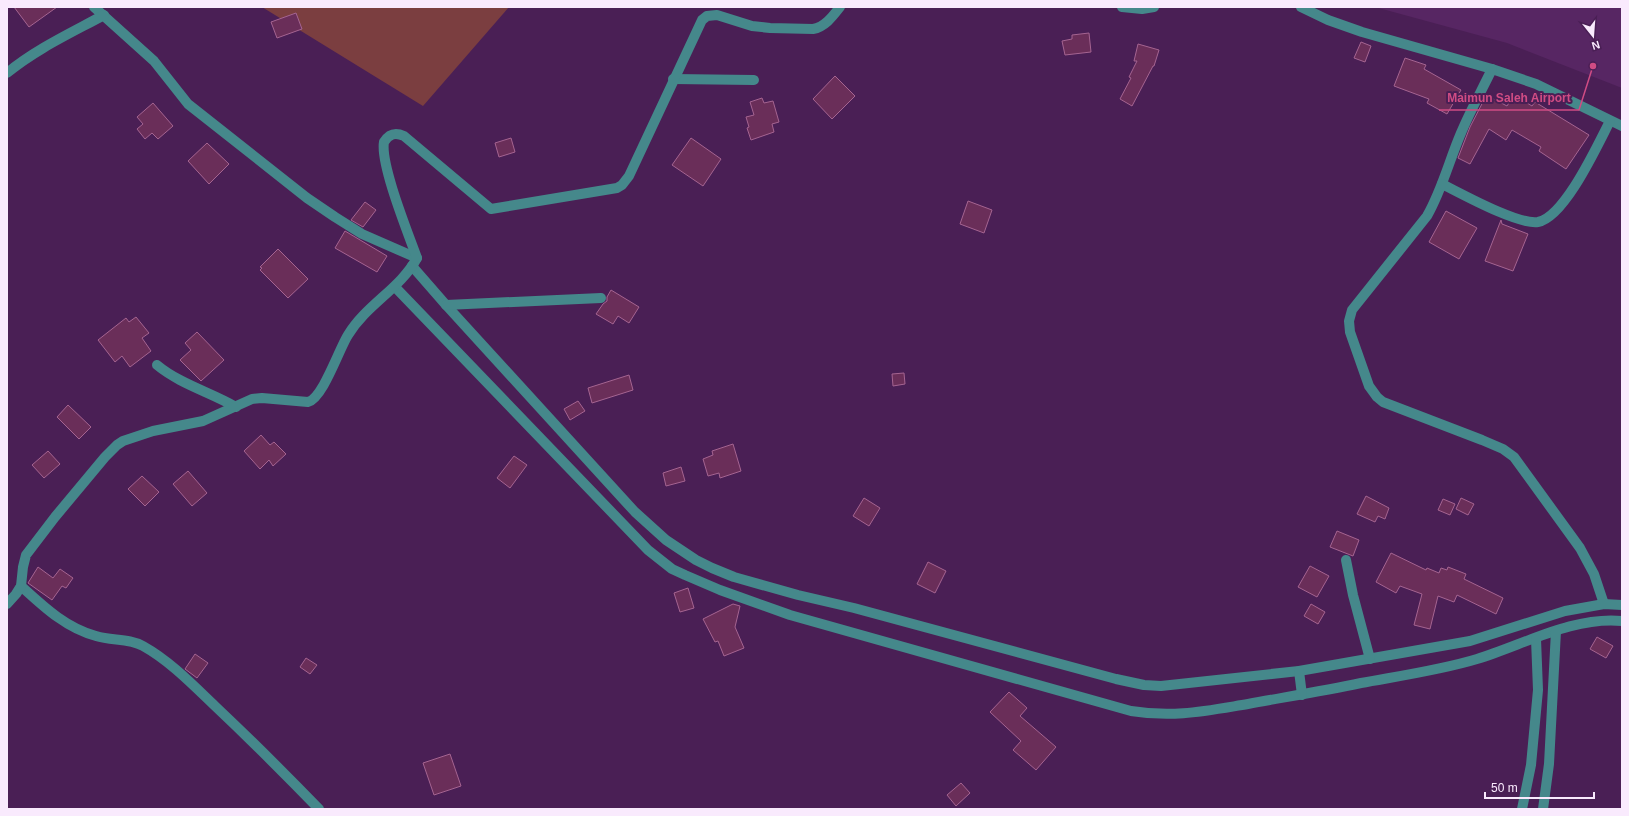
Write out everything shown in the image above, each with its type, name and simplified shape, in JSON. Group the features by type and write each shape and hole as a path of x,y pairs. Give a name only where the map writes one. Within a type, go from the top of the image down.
{"street":[{"path":"94,7 154,61 188,104 301,194 362,234 414,262"},
{"path":"840,7 820,28 813,29 752,26 717,15 707,16 702,20 698,25 626,181 617,188 491,209 404,136 398,133 391,134 384,142 384,157 414,262 446,305 635,512 666,540 696,560 734,577 1116,679 1144,685 1160,686 1191,684 1299,671 1470,641 1558,613 1604,604 1622,605"},
{"path":"1122,7 1142,9 1154,7"},
{"path":"1301,7 1328,20 1362,32 1492,69 1536,84 1622,126"},
{"path":"7,73 18,64 57,40 104,15"},
{"path":"1492,69 1462,131 1436,200 1427,216 1352,310 1349,321 1350,332 1370,386 1383,402 1482,440 1503,449 1514,457 1580,548 1594,574 1604,604"},
{"path":"673,80 754,80"},
{"path":"1442,184 1518,220 1538,222 1551,216 1566,200 1610,121"},
{"path":"7,604 21,586 26,555 55,517 117,445 128,439 153,431 203,421 236,407 246,401 257,398 312,401 321,389 342,344 358,320 395,287 414,262"},
{"path":"395,287 648,550 672,569 720,590 790,615 1131,711 1162,715 1190,713 1302,695 1475,660 1556,631 1590,621 1622,621"},
{"path":"446,305 601,298"},
{"path":"157,365 183,382 218,397 236,407"},
{"path":"1346,560 1353,595 1370,659"},
{"path":"21,586 55,616 77,629 96,636 130,641 143,646 163,659 216,706 319,809"},
{"path":"1543,809 1549,764 1556,631"},
{"path":"1522,809 1531,765 1538,690 1536,639"},
{"path":"1299,671 1302,695"}],"shaded area":[{"path":"262,7 509,7 423,106"},
{"path":"1375,7 1622,7 1622,88 1507,43"}],"building":[{"path":"14,7 57,7 29,27"},
{"path":"296,13 302,29 277,38 271,22"},
{"path":"1089,33 1091,52 1065,55 1062,41 1072,39 1072,35"},
{"path":"1361,42 1371,46 1365,62 1354,58"},
{"path":"1138,44 1159,50 1154,66 1132,106 1120,99 1131,78 1129,77 1137,61 1134,61"},
{"path":"1405,58 1426,65 1424,69 1461,90 1447,114 1427,103 1429,99 1394,86"},
{"path":"835,76 855,96 832,119 813,99"},
{"path":"1514,95 1532,106 1535,102 1589,135 1566,169 1539,151 1541,147 1512,130 1506,140 1489,129 1470,164 1458,158 1470,127 1486,96 1507,106"},
{"path":"762,98 764,103 773,101 779,122 772,124 774,132 751,140 747,128 749,127 746,117 754,115 750,102"},
{"path":"153,103 173,126 158,139 152,133 145,139 137,129 143,124 137,117"},
{"path":"511,138 515,152 499,157 495,143"},
{"path":"691,138 721,159 703,186 672,165"},
{"path":"207,143 229,164 209,184 188,161"},
{"path":"968,201 992,210 984,233 960,224"},
{"path":"365,202 376,210 363,227 351,220"},
{"path":"1446,211 1477,228 1459,259 1429,242"},
{"path":"1501,220 1502,224 1528,234 1513,271 1485,261"},
{"path":"345,231 387,256 377,272 335,248"},
{"path":"278,249 308,279 288,298 260,270 262,268 260,267"},
{"path":"611,290 639,307 629,323 618,316 613,324 596,314 607,301 607,297"},
{"path":"136,317 149,333 142,338 151,351 130,367 122,356 115,362 98,340 126,318 129,322"},
{"path":"197,332 224,360 201,381 180,360 191,350 185,343"},
{"path":"904,373 905,384 893,386 892,374"},
{"path":"629,375 633,390 592,403 588,388"},
{"path":"578,401 585,411 570,420 564,409"},
{"path":"68,405 91,427 79,439 57,417"},
{"path":"261,435 270,445 274,442 286,454 273,466 269,460 260,469 244,451"},
{"path":"733,444 741,471 720,478 719,473 708,476 703,459 713,455 712,451"},
{"path":"48,451 60,464 44,478 32,465"},
{"path":"514,456 527,465 510,488 497,478"},
{"path":"681,467 685,481 666,486 663,473"},
{"path":"188,471 207,493 192,506 173,484"},
{"path":"142,476 159,492 145,506 128,489"},
{"path":"1366,496 1389,508 1385,519 1378,516 1375,522 1357,514"},
{"path":"864,498 880,508 869,526 853,516"},
{"path":"1461,498 1474,504 1468,515 1456,509"},
{"path":"1443,499 1455,504 1450,515 1438,510"},
{"path":"1337,531 1359,540 1353,556 1330,547"},
{"path":"1391,553 1426,570 1427,568 1439,573 1441,568 1447,570 1448,567 1466,574 1464,579 1503,598 1496,614 1457,595 1454,602 1438,596 1430,629 1414,625 1422,594 1400,586 1396,593 1376,582"},
{"path":"928,562 946,571 935,593 917,584"},
{"path":"1310,566 1329,576 1317,597 1298,587"},
{"path":"38,567 53,578 60,569 73,578 66,588 62,586 52,600 28,583"},
{"path":"688,588 694,608 680,612 674,593"},
{"path":"733,604 740,606 735,627 744,648 724,656 718,641 715,642 703,619"},
{"path":"1311,604 1325,612 1318,624 1304,616"},
{"path":"1597,637 1613,646 1606,658 1590,649"},
{"path":"195,654 208,663 197,678 185,669"},
{"path":"306,658 317,665 310,674 300,667"},
{"path":"1009,692 1027,708 1020,716 1056,747 1036,770 1013,750 1021,741 990,712"},
{"path":"450,754 461,786 434,795 423,763"},
{"path":"961,783 970,793 956,806 947,795"}],"place":[{"name":"Maimun Saleh Airport","path":"1593,66"}]}
